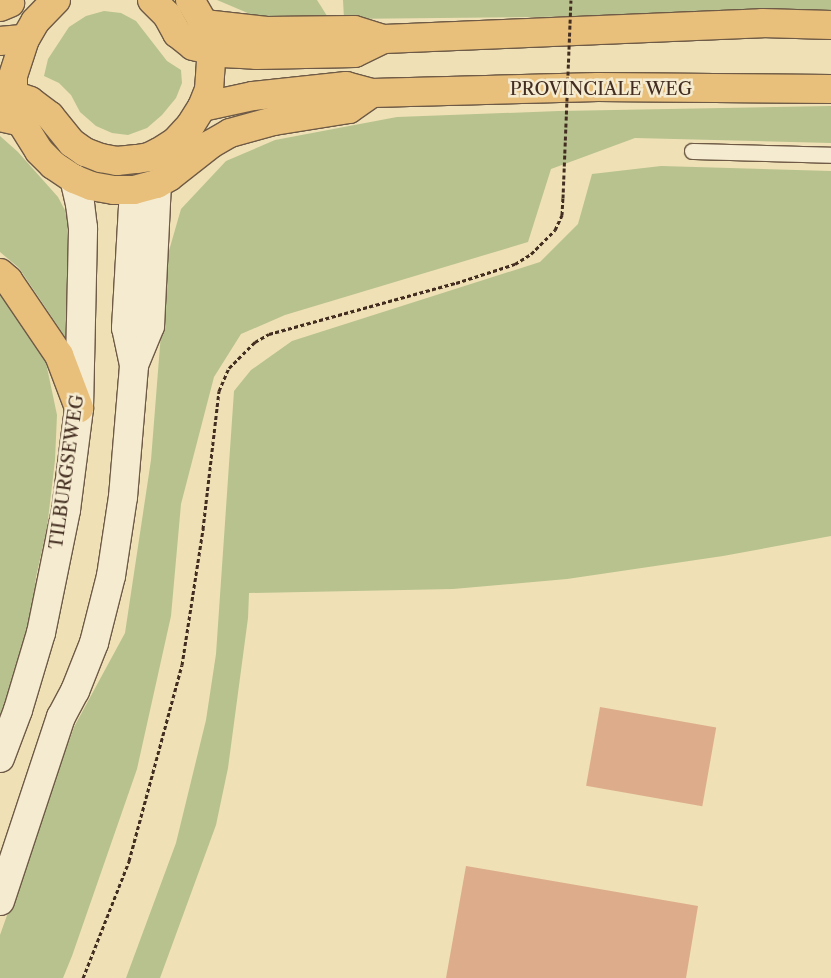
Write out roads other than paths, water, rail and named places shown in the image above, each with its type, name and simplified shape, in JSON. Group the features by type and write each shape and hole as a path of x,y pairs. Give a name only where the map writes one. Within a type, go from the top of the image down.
{"main road":[{"path":"56,0 35,22 12,40 17,58 9,107 40,151 53,165 74,179 114,190 146,187 170,177 211,144 230,133 247,127 349,109 372,93"},
{"path":"152,0 167,15 177,32 193,46 212,51 256,55 355,53 384,39"},
{"path":"9,107 30,101 50,116 72,143 85,152 117,161 149,157 174,142 190,126 202,107 209,90 212,51 204,24 190,0"},
{"path":"204,24 267,31 354,30 384,39 762,23 831,25"},
{"name":"PROVINCIALE WEG","path":"202,107 254,96 346,86 372,93 598,87 831,89"},
{"path":"137,159 146,187"},
{"path":"0,273 8,280 59,355 79,408"}],"street":[{"name":"TILBURGSEWEG","path":"0,758 18,710 41,634 66,510 79,408 83,228 74,179"},
{"path":"0,901 61,717 75,691 94,642 111,576 122,497 134,365 126,328 146,187"}],"lane":[{"path":"692,151 831,155"}]}
